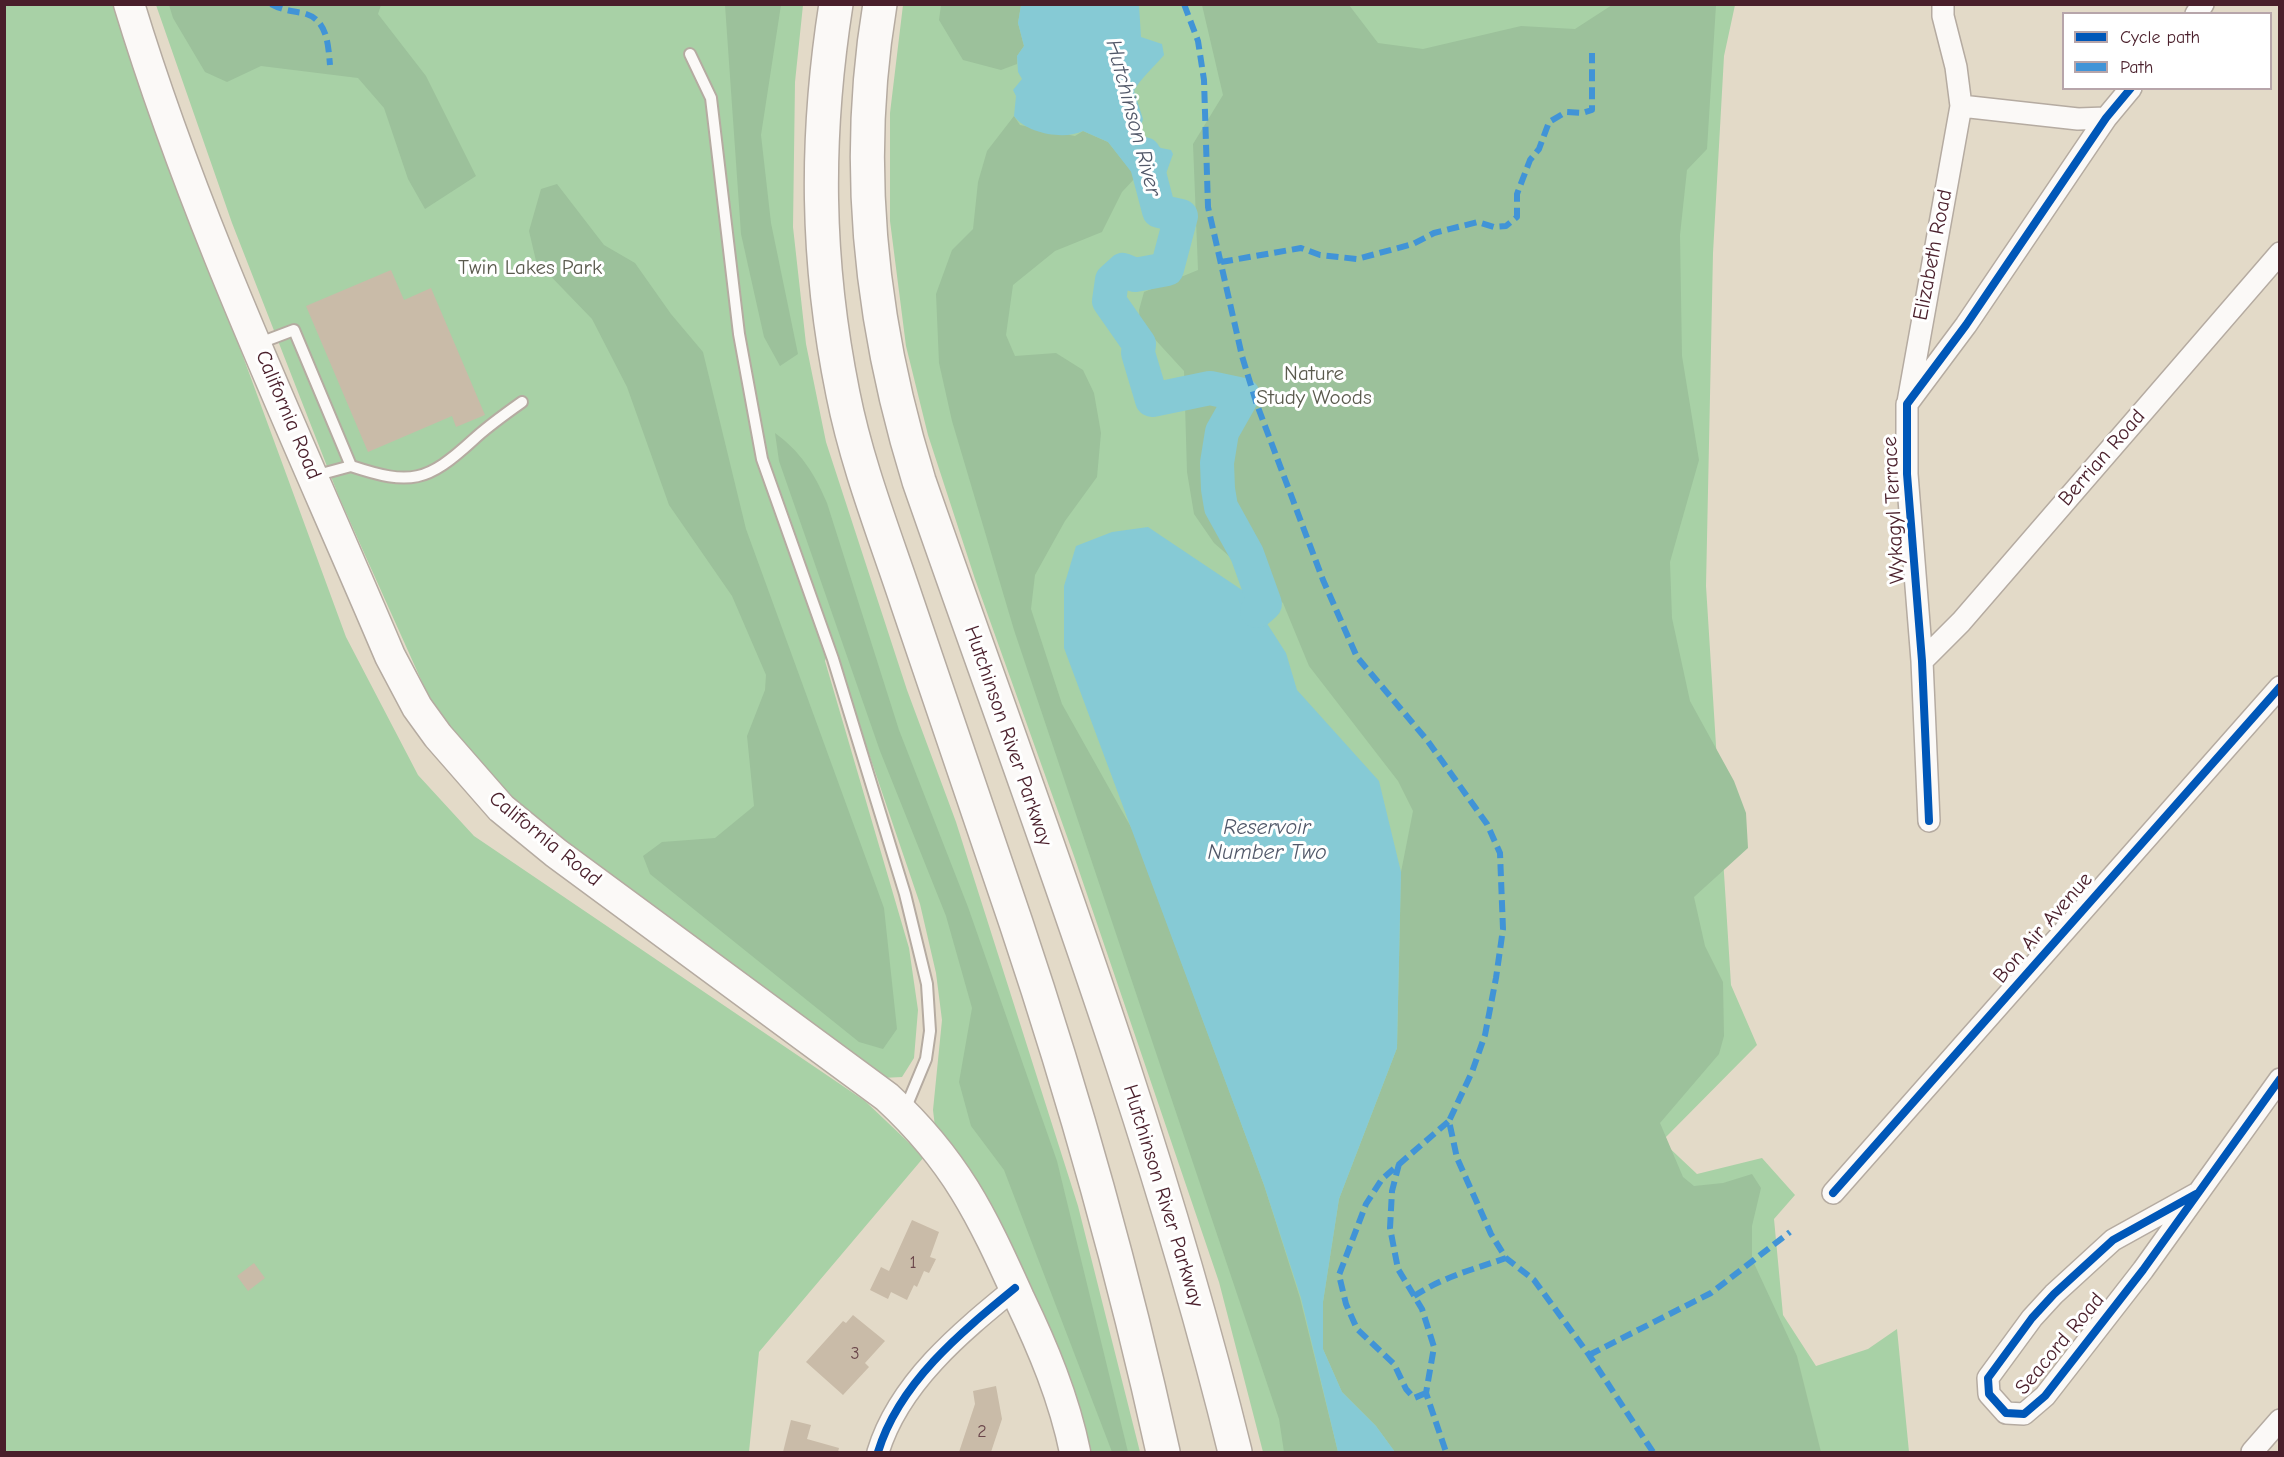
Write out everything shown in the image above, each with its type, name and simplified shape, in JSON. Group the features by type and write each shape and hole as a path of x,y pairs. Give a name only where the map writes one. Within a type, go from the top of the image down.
{"highway":[{"name":"Hutchinson River Parkway","path":"880,4 868,112 868,213 879,316 900,416 919,481 1154,1160 1190,1277 1235,1452"},
{"path":"833,14 821,123 821,207 826,290 843,398 867,485 1018,929 1056,1049 1127,1302 1163,1452"}],"main road":[{"name":"California Road","path":"129,4 184,169 402,680 417,707 472,777 501,808 549,848 848,1066 904,1112 930,1139 966,1187 1015,1288 1052,1371 1076,1452"}],"street":[{"name":"Elizabeth Road","path":"1907,404 1961,106 1956,67 1942,4"},
{"path":"1907,404 1966,325 2106,118 2129,90"},
{"path":"1961,106 2078,119 2106,118"},
{"name":"Berrian Road","path":"1922,661 1960,622 2280,253"},
{"name":"Wykagyl Terrace","path":"1907,404 1907,474 1922,661 1929,821"},
{"name":"Bon Air Avenue","path":"1833,1193 2280,687"},
{"name":"Seacord Road","path":"2196,1194 2113,1240 2032,1317 1988,1378 1989,1394 2006,1413 2024,1414 2044,1396 2143,1270 2280,1079"},
{"path":"878,1452 888,1422 902,1400 939,1356 976,1320 1015,1288"},
{"path":"2252,1452 2280,1420"}],"lane":[{"path":"690,54 711,98 739,334 762,459 833,659 905,894 927,984 930,1031 926,1059 904,1112"},
{"path":"257,344 294,330 351,466"},
{"path":"314,476 351,466 382,476 412,477 435,472 522,402"}],"green space":[{"path":"5,5 114,5 346,637 418,775 474,836 865,1101 924,1157 759,1352 749,1452 5,1452"},
{"name":"Twin Lakes Park","path":"156,5 803,5 795,82 793,227 806,344 826,442 907,690 956,822 1078,1206 1140,1452 1085,1452 935,1127 933,1110 942,1020 936,973 920,904 831,642 825,661 909,948 918,1010 914,1058 902,1077 882,1078 547,833 502,792 431,702 339,497 232,223"},
{"path":"169,5 381,5 378,14 426,76 476,176 425,209 408,179 384,108 358,78 261,66 227,82 205,72 173,18"},
{"path":"725,5 781,5 761,135 771,223 798,354 780,366 764,337 741,234"},
{"name":"Nature Study Woods","path":"903,5 1735,5 1724,56 1713,253 1706,586 1731,985 1757,1045 1662,1141 1697,1174 1762,1158 1795,1195 1774,1219 1783,1315 1816,1366 1868,1349 1897,1329 1909,1452 1263,1452 1219,1282 1074,856 975,579 928,435 906,346 890,221 890,113"},
{"path":"941,5 1021,5 1018,23 1024,46 1017,56 1017,64 1001,70 963,60 939,20"},
{"name":"Nature Study Woods","path":"1202,5 1349,5 1378,43 1423,49 1521,26 1575,29 1612,5 1716,5 1707,149 1687,170 1680,235 1682,356 1699,460 1670,562 1672,618 1690,701 1734,781 1746,813 1748,848 1694,897 1705,946 1723,982 1724,1036 1719,1054 1660,1123 1683,1177 1694,1186 1723,1183 1752,1174 1761,1188 1752,1226 1752,1259 1797,1356 1821,1452 1395,1452 1376,1426 1342,1392 1323,1349 1323,1302 1339,1199 1397,1048 1401,872 1413,811 1398,781 1309,666 1283,603 1214,543 1194,514 1187,472 1184,371 1140,323 1139,310 1144,292 1198,270 1193,144 1223,95"},
{"path":"1014,116 1020,125 1075,136 1083,131 1108,142 1136,177 1122,192 1102,232 1055,251 1013,285 1006,335 1015,356 1056,353 1083,370 1094,393 1101,433 1097,477 1065,521 1035,575 1031,609 1062,704 1132,829 1264,1185 1300,1298 1338,1452 1284,1452 1279,1419 1014,630 952,421 939,363 936,294 952,250 973,229 978,182 987,151"},
{"path":"557,184 604,245 635,263 671,314 703,352 746,529 884,908 897,1029 883,1049 859,1042 650,874 643,856 662,842 715,838 754,806 747,736 765,690 766,675 732,596 669,505 627,387 592,319 536,261 529,231 541,189"},
{"path":"775,433 792,447 806,464 827,503 899,730 968,907 1057,1161 1128,1452 1112,1452 1004,1170 971,1126 959,1082 972,1008 946,916 880,751 779,461"}],"water":[{"path":"1021,5 1139,5 1141,37 1162,44 1164,55 1134,91 1143,119 1139,134 1161,148 1171,150 1173,154 1157,199 1150,196 1108,142 1083,131 1066,135 1047,134 1028,127 1014,116 1016,96 1013,90 1022,79 1018,72 1017,56 1024,46 1018,23"},
{"name":"Reservoir Number Two","path":"1148,527 1248,594 1286,653 1297,690 1379,781 1401,872 1397,1048 1339,1199 1323,1302 1323,1349 1342,1392 1376,1426 1395,1452 1338,1452 1301,1298 1264,1185 1064,648 1064,586 1076,546 1112,532"}],"building":[{"path":"391,270 404,300 431,288 485,415 456,427 452,416 368,452 306,306"},
{"path":"912,1220 939,1232 930,1257 936,1259 929,1273 924,1271 917,1287 914,1285 907,1300 891,1292 888,1299 870,1290 881,1267 889,1271"},
{"path":"254,1263 265,1278 248,1291 237,1276"},
{"path":"853,1315 885,1341 865,1363 869,1367 843,1395 806,1362 843,1321 846,1323"},
{"path":"996,1386 1002,1419 991,1452 959,1452 975,1404 973,1391"},
{"path":"791,1420 811,1425 807,1439 839,1448 838,1452 783,1452"}],"waterway":[{"name":"Hutchinson River","path":"1144,154 1159,211 1181,216 1167,269 1135,275 1123,270 1112,280 1109,301 1139,344 1138,353 1152,400 1210,388 1243,395 1222,432 1217,463 1218,489 1221,507 1247,554 1265,604 1257,611"}],"marked path":[{"path":"271,4 303,13 317,21 325,34 330,65"},
{"path":"1184,4 1198,41 1204,80 1208,207 1242,356 1256,402 1323,580 1357,657 1427,740 1487,824 1500,853 1503,929 1485,1035 1472,1072 1449,1121 1457,1158 1491,1234 1506,1258 1534,1280 1589,1355 1653,1452"},
{"path":"1221,262 1301,248 1320,255 1357,259 1413,244 1434,233 1478,222 1494,227 1506,226 1517,217 1517,194 1530,160 1539,149 1549,122 1566,112 1582,113 1592,110 1592,53"},
{"path":"1426,1393 1414,1398 1406,1389 1394,1364 1357,1329 1346,1304 1339,1275 1366,1204 1382,1179 1449,1121"},
{"path":"1399,1164 1392,1191 1390,1228 1398,1269 1422,1309 1434,1347 1426,1393 1446,1452"},
{"path":"1589,1355 1711,1293 1790,1232"},
{"path":"1414,1296 1448,1278 1506,1258"}],"cycle path":[{"path":"1929,821 1922,661 1907,474 1907,404 1966,325 2106,118 2129,90"},
{"path":"1833,1193 2280,687"},
{"path":"2196,1194 2113,1240 2054,1294 2032,1318 1988,1378 1989,1394 2006,1413 2024,1414 2045,1396 2143,1270 2280,1079"},
{"path":"878,1452 888,1427 916,1382 953,1341 1015,1288"}]}
